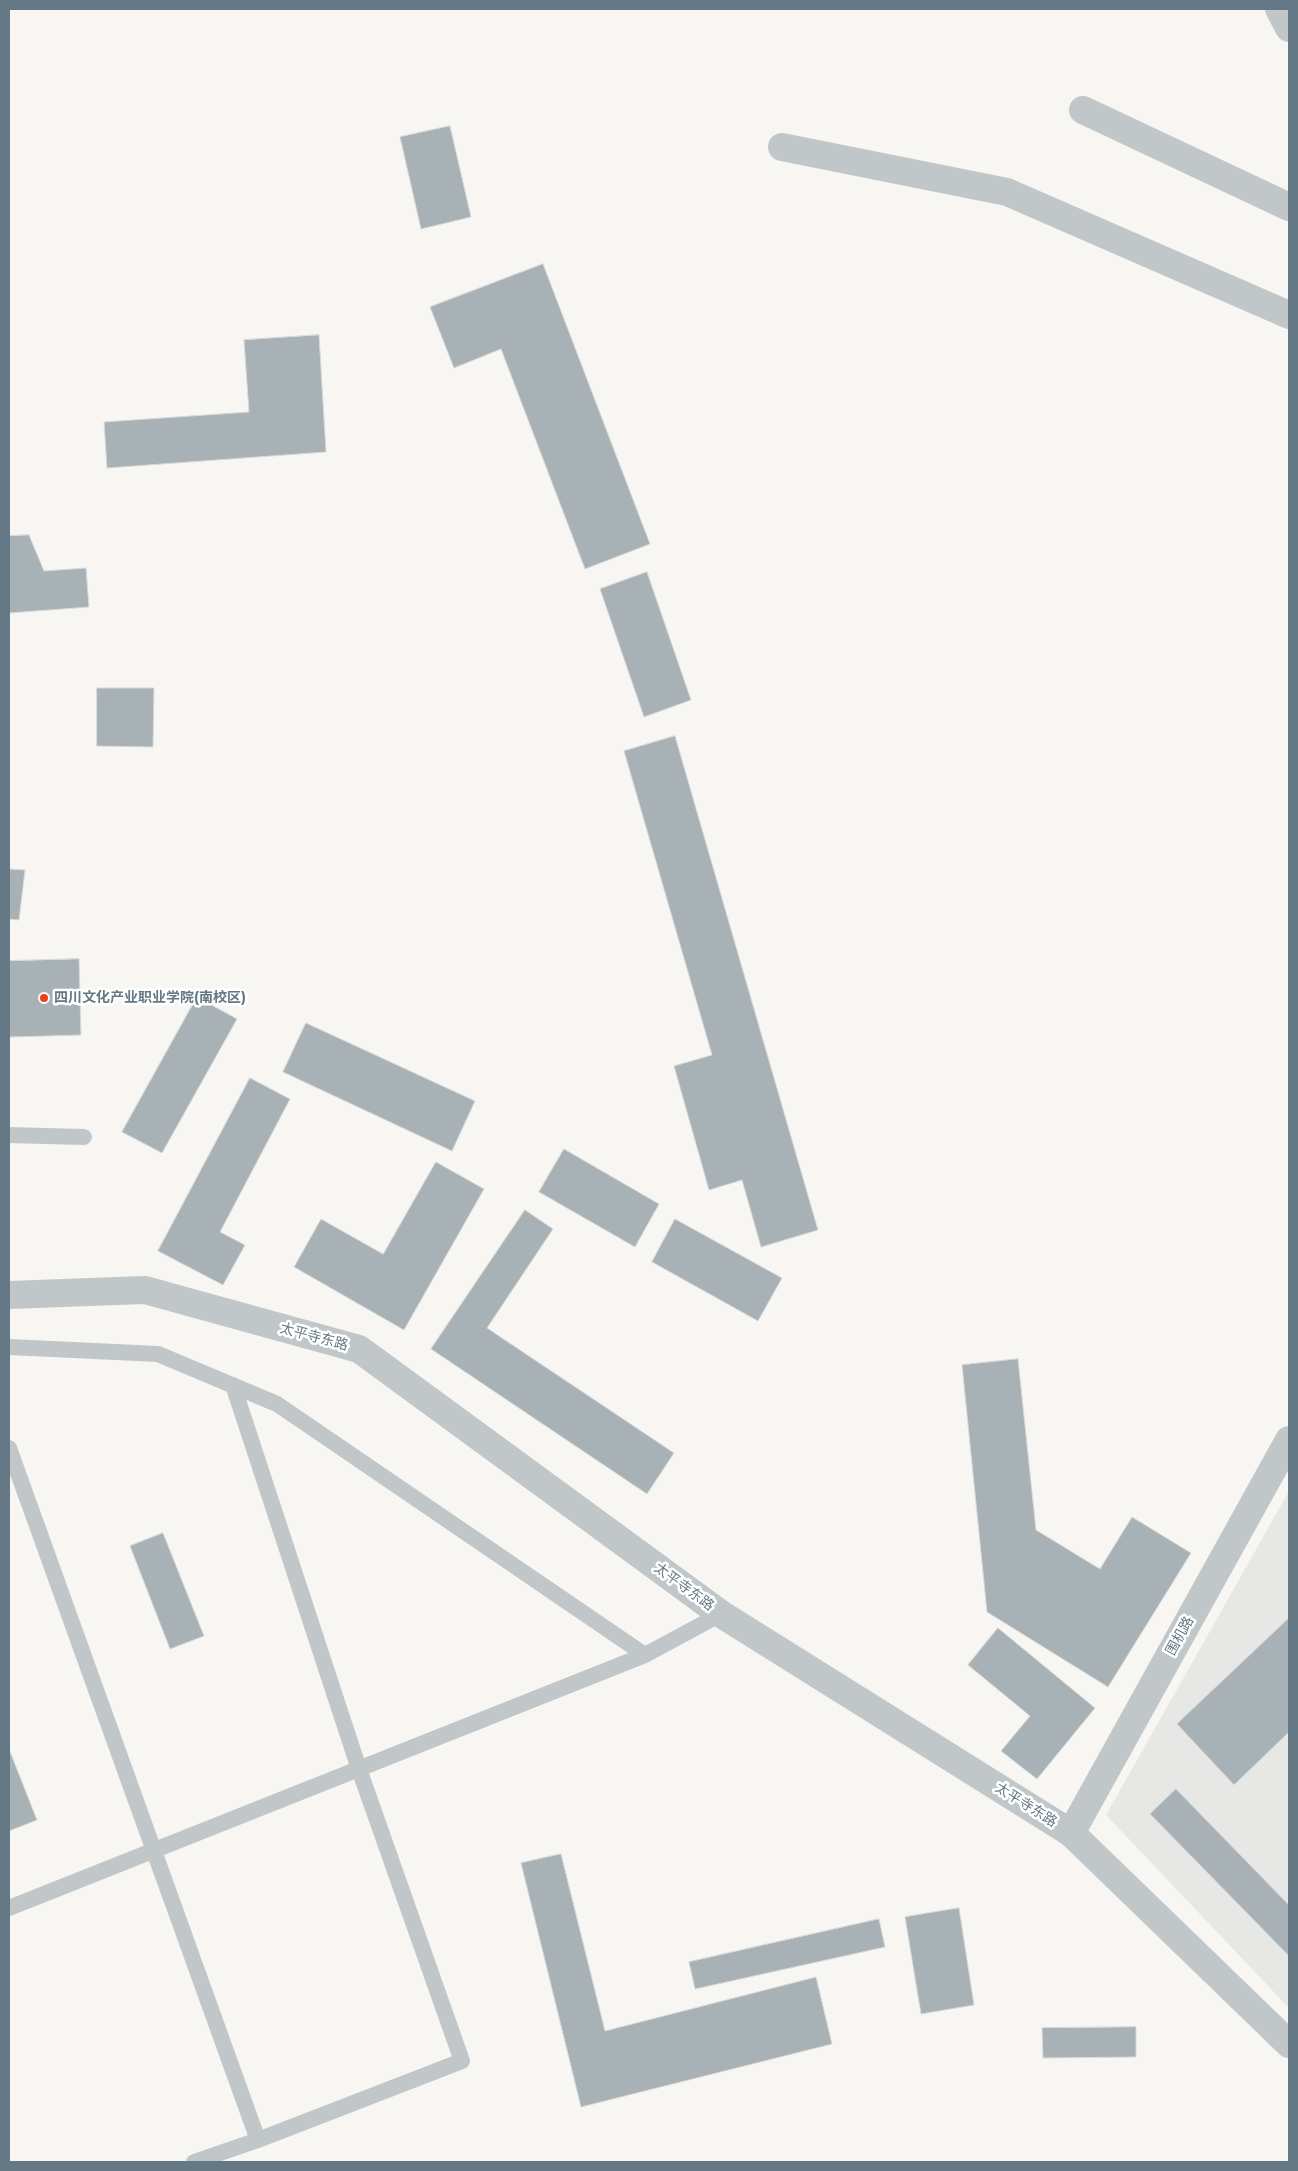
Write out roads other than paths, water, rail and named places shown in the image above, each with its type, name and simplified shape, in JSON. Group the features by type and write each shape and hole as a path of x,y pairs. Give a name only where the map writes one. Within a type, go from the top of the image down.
{"street":[{"path":"1279,9 1289,28"},
{"path":"1083,110 1289,207"},
{"path":"782,147 1007,192 1289,315"},
{"name":"太平寺东路","path":"9,1295 145,1290 359,1349 720,1614 1070,1833 1289,2044"},
{"name":"围机路","path":"1070,1833 1289,1440"}],"lane":[{"path":"9,1135 84,1138"},
{"path":"9,1347 158,1354 277,1404 645,1655"},
{"path":"194,2162 258,2140 462,2061 359,1769 233,1385"},
{"path":"9,1448 258,2140"},
{"path":"9,1908 645,1655 720,1614"}],"place":[{"name":"四川文化产业职业学院(南校区)","path":"44,998"}]}
